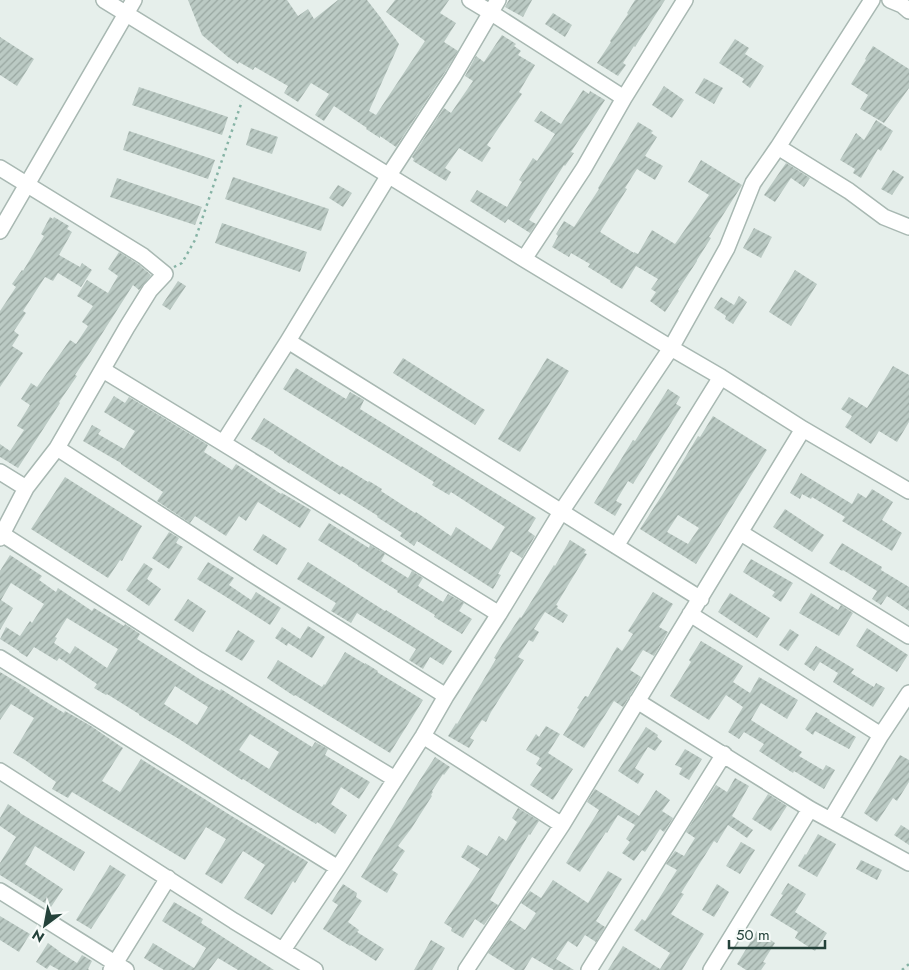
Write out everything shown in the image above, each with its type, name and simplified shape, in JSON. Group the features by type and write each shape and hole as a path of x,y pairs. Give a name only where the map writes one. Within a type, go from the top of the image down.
{"street":[{"path":"104,0 524,259 721,377 803,429 909,491"},
{"path":"0,231 134,0"},
{"path":"470,0 494,6 624,98"},
{"path":"524,259 584,168 624,98 685,0"},
{"path":"283,950 423,736 561,512 671,348 727,248 753,183 872,0"},
{"path":"890,0 902,5 909,11"},
{"path":"223,442 288,341 389,175 453,77 494,6"},
{"path":"778,147 849,191 884,217 909,227"},
{"path":"0,168 143,256 165,274 150,290 127,327 57,448 26,488 1,536 199,660 395,779"},
{"path":"288,341 701,599"},
{"path":"103,370 223,442 499,614"},
{"path":"616,546 721,377"},
{"path":"466,970 562,825 803,429"},
{"path":"57,448 446,696"},
{"path":"0,472 26,488"},
{"path":"741,533 909,636"},
{"path":"690,614 882,735"},
{"path":"0,658 338,868"},
{"path":"831,819 909,693"},
{"path":"637,701 810,809 909,863"},
{"path":"423,736 562,825"},
{"path":"589,970 724,754"},
{"path":"0,771 315,970"},
{"path":"710,970 810,809"},
{"path":"0,891 118,968 168,878"}],"path":[{"path":"165,274 182,262 195,240 246,88"},
{"path":"902,970 909,964"}],"building":[{"path":"188,0 287,0 298,16 308,9 314,19 338,0 367,0 399,44 369,111 376,115 425,41 386,12 395,0 449,0 440,13 456,23 444,42 458,51 396,147 366,129 334,106 324,121 315,115 329,94 311,83 298,102 284,93 288,86 255,67 253,70 239,62 238,64 228,57 202,35"},
{"path":"509,0 532,0 523,17 505,7"},
{"path":"635,0 665,0 623,63 626,65 618,76 597,63"},
{"path":"553,13 572,25 565,37 545,24"},
{"path":"502,35 516,44 514,46 521,51 518,55 535,65 519,92 522,94 487,145 491,148 482,162 459,148 445,168 451,172 446,181 413,161 412,157 444,108 451,113 473,81 465,76 476,56 484,62"},
{"path":"0,37 34,59 17,86 0,75"},
{"path":"735,39 749,48 745,54 764,66 750,88 742,82 744,79 719,63"},
{"path":"873,46 909,69 909,88 884,123 860,109 868,95 851,84"},
{"path":"704,78 723,88 714,104 695,93"},
{"path":"664,86 684,100 672,118 652,105"},
{"path":"139,87 228,117 222,135 132,105"},
{"path":"583,90 589,94 590,91 605,100 571,152 574,153 564,165 529,220 536,224 530,233 508,219 505,223 470,201 477,190 507,207 522,182 519,180 533,158 537,161 555,134 534,121 541,111 561,124"},
{"path":"876,120 893,131 881,151 878,149 861,178 853,173 855,169 840,160 856,133 864,140"},
{"path":"638,122 653,131 651,133 657,137 645,156 663,166 655,180 637,169 625,188 627,189 600,232 634,253 638,254 652,230 675,244 709,195 688,182 701,160 742,185 665,312 650,301 656,292 651,289 658,279 636,266 622,289 588,267 590,264 571,253 569,257 552,247 558,236 556,234 564,221 574,227 599,189"},
{"path":"251,128 278,137 272,154 246,145"},
{"path":"129,131 215,160 208,179 123,150"},
{"path":"786,163 810,178 804,187 791,178 775,202 764,195"},
{"path":"893,170 904,177 892,195 881,189"},
{"path":"233,177 329,209 321,231 225,199"},
{"path":"117,178 202,207 195,225 110,197"},
{"path":"338,185 352,193 343,207 329,198"},
{"path":"50,217 53,219 54,217 69,226 67,229 72,232 59,255 80,267 82,263 92,270 81,287 58,273 53,281 45,277 23,311 26,313 14,331 19,335 12,346 23,353 0,387 0,311 16,287 12,284 23,271 44,236 41,234"},
{"path":"222,223 307,252 300,272 215,243"},
{"path":"754,228 772,237 761,258 743,248"},
{"path":"119,252 151,275 139,290 133,285 18,468 0,457 0,444 10,451 24,430 17,426 30,405 21,399 31,383 37,387 70,340 76,344 88,326 82,322 93,306 77,296 87,280 108,293 118,276 108,269"},
{"path":"795,270 817,284 791,326 769,312"},
{"path":"178,281 186,286 170,310 162,305"},
{"path":"739,296 747,302 733,324 725,319 726,316 714,308 721,297 734,305"},
{"path":"403,358 485,410 475,425 393,373"},
{"path":"547,358 569,371 520,452 498,439"},
{"path":"893,366 909,375 909,422 897,442 879,431 871,444 845,427 852,416 841,409 849,397 867,408"},
{"path":"296,368 346,399 350,392 364,400 360,409 536,518 528,531 535,536 522,558 511,551 498,574 501,575 493,589 417,541 414,546 400,536 402,533 378,516 341,493 340,495 251,439 264,418 341,467 382,489 381,491 451,536 456,527 491,550 505,527 451,492 449,495 432,485 434,482 283,389"},
{"path":"668,389 680,397 676,404 681,407 633,484 628,481 616,501 622,504 615,516 594,503 633,440 635,441"},
{"path":"114,396 125,403 129,397 208,445 204,452 232,470 236,464 281,494 311,510 300,528 258,502 246,521 239,516 226,536 195,516 190,523 157,501 163,492 121,463 83,441 92,425 101,430 98,434 124,449 135,431 104,412"},
{"path":"713,416 767,450 696,564 640,529 698,436 700,437","holes":["678,515 699,528 688,544 667,532"]},
{"path":"801,473 852,504 858,493 866,498 872,489 893,502 882,520 902,533 892,551 842,521 845,517 812,497 811,499 802,494 800,499 790,493"},
{"path":"65,477 142,526 122,561 120,560 108,578 31,529"},
{"path":"785,509 824,535 812,552 773,527"},
{"path":"329,523 369,548 370,545 385,554 381,561 408,578 412,571 423,578 418,586 443,602 448,594 464,603 459,611 472,619 462,634 318,540"},
{"path":"169,532 179,538 176,543 183,547 169,569 152,558"},
{"path":"263,534 287,549 277,565 253,550"},
{"path":"570,540 586,550 584,553 587,554 556,605 558,606 557,608 568,615 563,623 545,612 534,629 539,632 533,642 529,640 518,657 524,660 486,722 482,720 470,738 474,740 469,748 448,736 496,659 494,658 503,643 555,566"},
{"path":"842,543 882,567 881,570 909,587 909,611 887,596 881,605 872,599 877,591 829,563"},
{"path":"10,555 42,576 39,580 56,592 58,588 92,611 94,608 124,626 125,624 140,634 137,639 201,680 220,691 221,689 312,747 315,742 328,749 325,755 370,782 359,799 341,787 331,804 347,815 335,834 317,822 316,824 242,780 107,694 94,688 97,684 59,658 57,661 34,647 27,657 0,639 6,627 20,636 30,621 32,623 44,604 11,583 1,600 13,608 0,630 0,571","holes":["67,618 118,649 107,668 75,646 70,654 54,643 57,638 55,637","175,686 208,707 197,725 164,704","250,734 279,752 269,769 239,750"]},
{"path":"751,559 793,583 781,602 772,596 775,592 743,572"},
{"path":"208,562 234,578 229,585 251,600 256,592 281,608 270,625 197,579"},
{"path":"308,562 452,651 443,665 430,657 423,669 409,660 416,649 357,613 351,623 331,611 336,603 297,579"},
{"path":"144,563 153,569 147,579 161,589 149,606 126,590"},
{"path":"653,592 673,604 659,627 668,632 654,656 643,650 630,670 641,677 623,707 614,701 584,748 563,735 579,709 577,708 585,696 588,697 617,647 622,651 633,634 628,631"},
{"path":"730,593 770,618 757,638 718,612"},
{"path":"811,593 838,610 841,605 853,613 839,636 799,613"},
{"path":"188,599 206,611 193,632 174,620"},
{"path":"308,626 325,637 312,658 288,643 287,646 275,638 282,627 300,639"},
{"path":"867,628 908,655 897,672 856,646"},
{"path":"790,629 799,635 788,651 779,645"},
{"path":"238,630 255,641 242,661 225,651"},
{"path":"701,641 743,666 733,682 750,693 759,677 798,700 787,719 761,703 751,720 802,752 799,756 823,770 826,765 835,770 824,789 794,771 793,773 759,751 764,744 744,732 739,739 728,732 743,707 726,695 709,720 670,696 691,662 689,660"},
{"path":"816,646 854,669 851,673 874,687 876,683 885,688 873,707 833,682 838,673 820,662 814,671 804,664"},
{"path":"345,652 423,700 390,753 267,678 278,660 322,687"},
{"path":"0,672 64,713 65,711 91,726 123,748 102,781 120,792 141,759 308,862 295,883 293,881 272,915 244,898 265,865 243,851 222,884 205,874 226,839 206,827 185,860 72,792 68,798 52,789 56,782 13,753 34,718 11,704 0,720"},
{"path":"816,712 856,737 849,749 815,731 813,735 805,729"},
{"path":"546,726 560,734 548,753 573,769 553,800 530,785 542,768 536,764 540,758 526,750 536,734 539,737"},
{"path":"646,727 658,735 657,737 662,741 655,751 648,747 635,768 644,774 638,784 618,771"},
{"path":"685,749 702,759 689,780 679,774 682,768 675,765"},
{"path":"900,755 909,760 909,782 897,801 893,798 877,822 864,813"},
{"path":"435,757 450,767 443,774 432,791 432,796 398,846 405,851 392,870 398,874 387,893 361,877"},
{"path":"735,778 749,786 732,816 753,830 747,838 728,825 717,843 714,841 681,893 684,894 671,914 704,934 682,970 608,970 623,946 660,969 670,953 634,930 642,919 645,921 677,870 666,864 675,851 684,856 695,838 686,832 716,785 727,792"},
{"path":"595,789 639,816 656,790 670,800 662,811 673,818 664,832 660,829 645,852 642,850 634,861 622,853 630,842 626,839 635,825 618,815 580,872 566,863 599,810 587,802"},
{"path":"768,794 787,806 771,831 752,819"},
{"path":"8,804 85,852 74,871 35,846 25,864 63,889 51,907 0,875 0,863 16,837 0,826 0,818"},
{"path":"518,808 539,821 529,834 490,900 498,905 484,925 475,919 463,938 451,931 452,928 444,923 480,869 461,857 468,845 487,856 499,836 506,841 517,822 512,818"},
{"path":"901,825 909,830 909,845 894,835"},
{"path":"818,834 836,844 817,877 798,866"},
{"path":"741,842 755,850 740,874 726,866"},
{"path":"861,860 882,870 877,880 856,869"},
{"path":"110,865 126,875 91,929 76,920"},
{"path":"608,871 622,879 596,921 605,927 596,942 585,935 577,947 568,941 556,959 574,970 554,970 532,957 524,970 515,970 488,953 510,920 525,930 536,913 521,903 530,891 541,898 553,880 588,903"},
{"path":"788,883 806,894 795,912 827,933 815,951 795,938 798,932 770,915 783,895 781,894"},
{"path":"343,884 357,893 356,897 362,901 348,922 359,930 357,932 384,949 376,961 323,929 338,905 332,901"},
{"path":"717,884 729,892 714,917 702,910"},
{"path":"174,902 203,919 201,923 274,970 238,970 218,958 209,970 164,970 144,958 153,943 194,968 206,948 162,921"},
{"path":"0,916 30,934 19,952 0,940"},
{"path":"757,931 775,943 763,962 766,963 761,970 746,970 737,964"},
{"path":"431,940 445,948 432,970 414,970"},
{"path":"48,943 77,963 82,955 92,961 89,970 59,970 50,965 47,969 36,962"}]}
